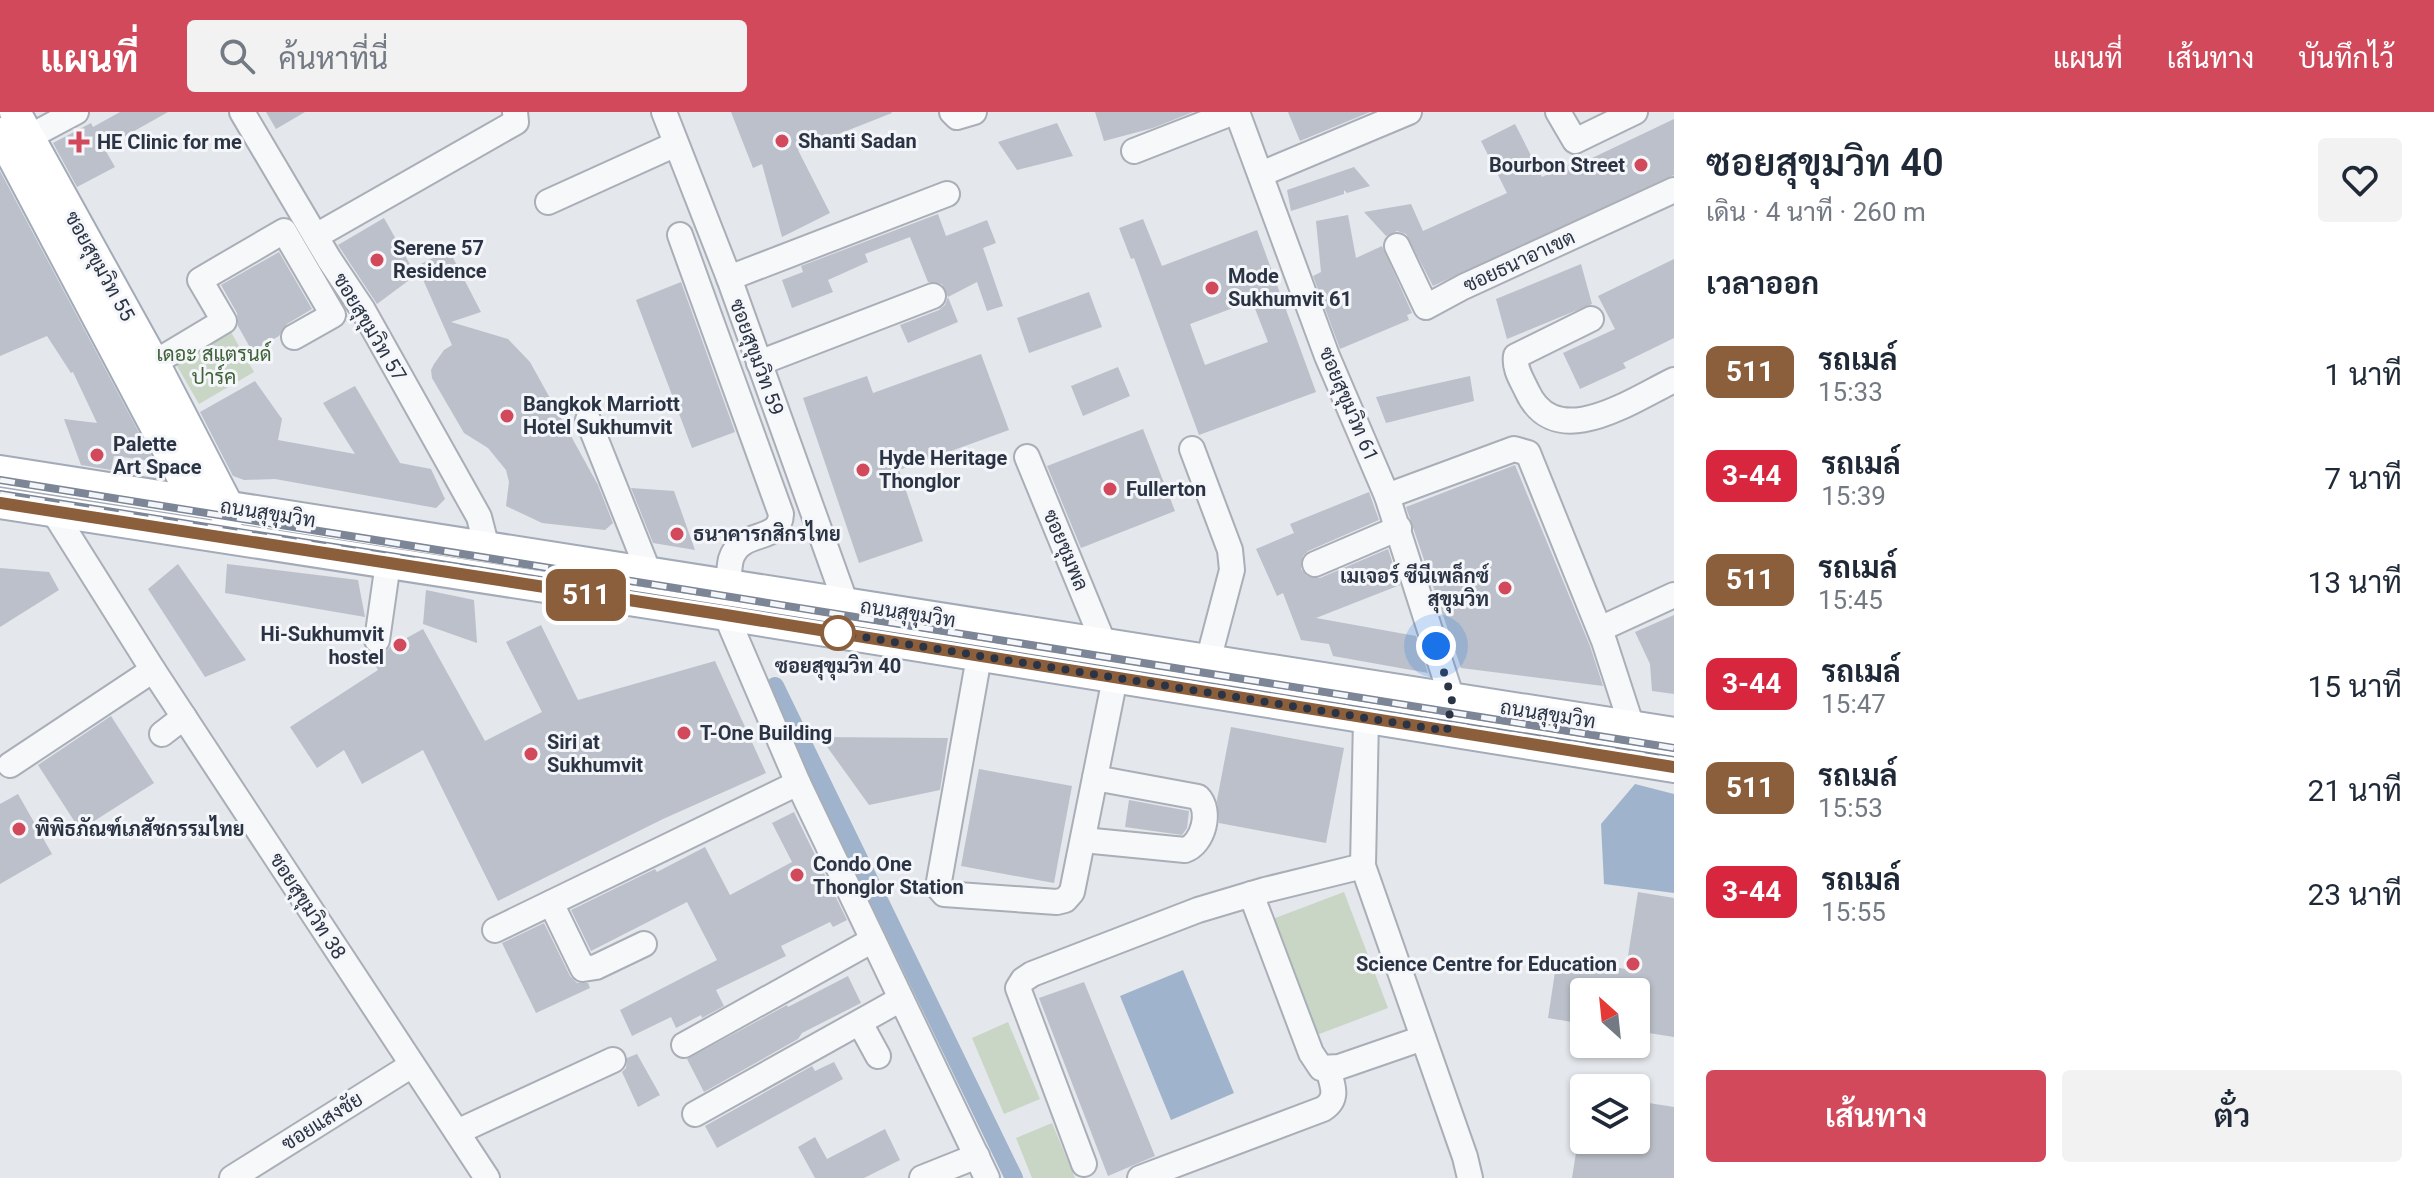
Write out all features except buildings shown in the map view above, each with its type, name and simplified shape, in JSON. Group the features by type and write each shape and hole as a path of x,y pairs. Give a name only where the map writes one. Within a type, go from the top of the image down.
{"main road":[{"name":"ซอยสุขุมวิท 55","path":"15,127 154,363 228,506"},
{"name":"ซอยสุขุมวิท 55","path":"15,127 195,501"},
{"name":"ถนนสุขุมวิท","path":"0,471 1674,733"},
{"path":"188,531 195,501"},
{"name":"ถนนสุขุมวิท","path":"0,503 726,615 1674,767"},
{"path":"227,538 228,506"},
{"path":"726,615 728,585"},
{"path":"1447,731 1452,699"}],"street":[{"path":"15,127 76,112"},
{"name":"ซอยสุขุมวิท 57","path":"242,112 350,291 479,517 487,548"},
{"path":"316,236 516,122 515,112"},
{"name":"ซอยสุขุมวิท 59","path":"664,112 729,278 846,604"},
{"path":"952,112 957,117 974,112"},
{"path":"1134,151 1236,112"},
{"name":"ซอยสุขุมวิท 61","path":"1236,112 1327,356 1404,536 1452,699"},
{"path":"1261,174 1409,112"},
{"path":"1558,112 1575,141 1635,112"},
{"path":"548,202 676,144"},
{"name":"ซอยธนาอาเขต","path":"1397,246 1426,307 1674,190"},
{"path":"729,278 947,194"},
{"path":"154,363 224,321 200,280 284,231 333,315 294,337"},
{"path":"680,235 781,514 772,533 746,539 736,550 731,560 728,585"},
{"path":"326,303 350,291"},
{"path":"759,363 933,296"},
{"path":"1591,319 1516,356 1515,365 1533,404 1546,416 1558,421 1576,422 1606,413 1674,380"},
{"path":"588,420 649,573"},
{"path":"1192,449 1230,550 1232,570 1208,661"},
{"path":"1387,496 1514,449 1528,453 1602,635 1632,727"},
{"name":"ซอยชุมพล","path":"1027,457 1104,644"},
{"name":"ซอยสุขุมวิท 38","path":"53,511 153,670 487,1178"},
{"path":"1315,564 1404,536"},
{"path":"377,640 388,563"},
{"path":"1602,635 1674,595"},
{"path":"726,615 798,783 987,1178"},
{"path":"1602,635 1653,618"},
{"path":"979,657 940,889 944,894 1060,901 1072,892 1115,678"},
{"path":"10,765 153,670"},
{"path":"162,734 184,717"},
{"path":"1366,718 1363,866 1470,1178"},
{"path":"1083,840 1185,850 1198,842 1202,831 1205,811 1198,797 1095,778"},
{"path":"495,930 798,783"},
{"path":"1084,1164 1021,996 1020,984 1032,974 1198,910 1363,866"},
{"path":"1251,894 1311,1053 1321,1068 1328,1069 1423,1038"},
{"path":"551,903 583,969 596,967 644,944"},
{"path":"684,1045 873,940"},
{"path":"695,1114 901,999"},
{"path":"860,1023 878,1056"},
{"path":"457,1132 613,1060"},
{"name":"ซอยแสงชัย","path":"232,1178 412,1065"},
{"path":"1140,1178 1323,1109 1335,1095 1328,1069"},
{"path":"922,1178 977,1156"}],"green space":[{"name":"เดอะ สแตรนด์ ปาร์ค","path":"228,327 254,372 199,404 173,359"},
{"path":"1344,892 1388,1008 1314,1036 1270,920"},
{"path":"1008,1022 1040,1099 1004,1114 972,1038"},
{"path":"1052,1123 1075,1178 1032,1178 1016,1138"}],"water":[{"path":"1635,784 1674,794 1674,893 1604,884 1601,824"},
{"path":"1183,970 1234,1093 1171,1120 1120,996"}],"waterway":[{"path":"775,686 1014,1178"}],"railway":[{"path":"0,480 1674,748"},
{"path":"0,494 1674,760"}],"bus line":[{"name":"511","path":"0,503 948,650 1674,767"}],"place":[{"name":"Shanti Sadan","path":"782,141"},
{"name":"HE Clinic for me","path":"79,142"},
{"name":"Bourbon Street","path":"1641,165"},
{"name":"Serene 57 Residence","path":"377,260"},
{"name":"Mode Sukhumvit 61","path":"1212,288"},
{"name":"Bangkok Marriott Hotel Sukhumvit","path":"507,416"},
{"name":"Palette Art Space","path":"97,455"},
{"name":"Hyde Heritage Thonglor","path":"863,470"},
{"name":"Fullerton","path":"1110,489"},
{"name":"ธนาคารกสิกรไทย","path":"677,534"},
{"name":"เมเจอร์ ซีนีเพล็กซ์ สุขุมวิท","path":"1505,588"},
{"name":"ซอยสุขุมวิท 40","path":"838,633"},
{"name":"Hi-Sukhumvit hostel","path":"400,645"},
{"name":"T-One Building","path":"684,733"},
{"name":"Siri at Sukhumvit","path":"531,754"},
{"name":"พิพิธภัณฑ์เภสัชกรรมไทย","path":"19,829"},
{"name":"Condo One Thonglor Station","path":"797,875"},
{"name":"Science Centre for Education","path":"1633,964"}],"route":[{"path":"838,633 1447,731 1452,699 1436,646"}]}
